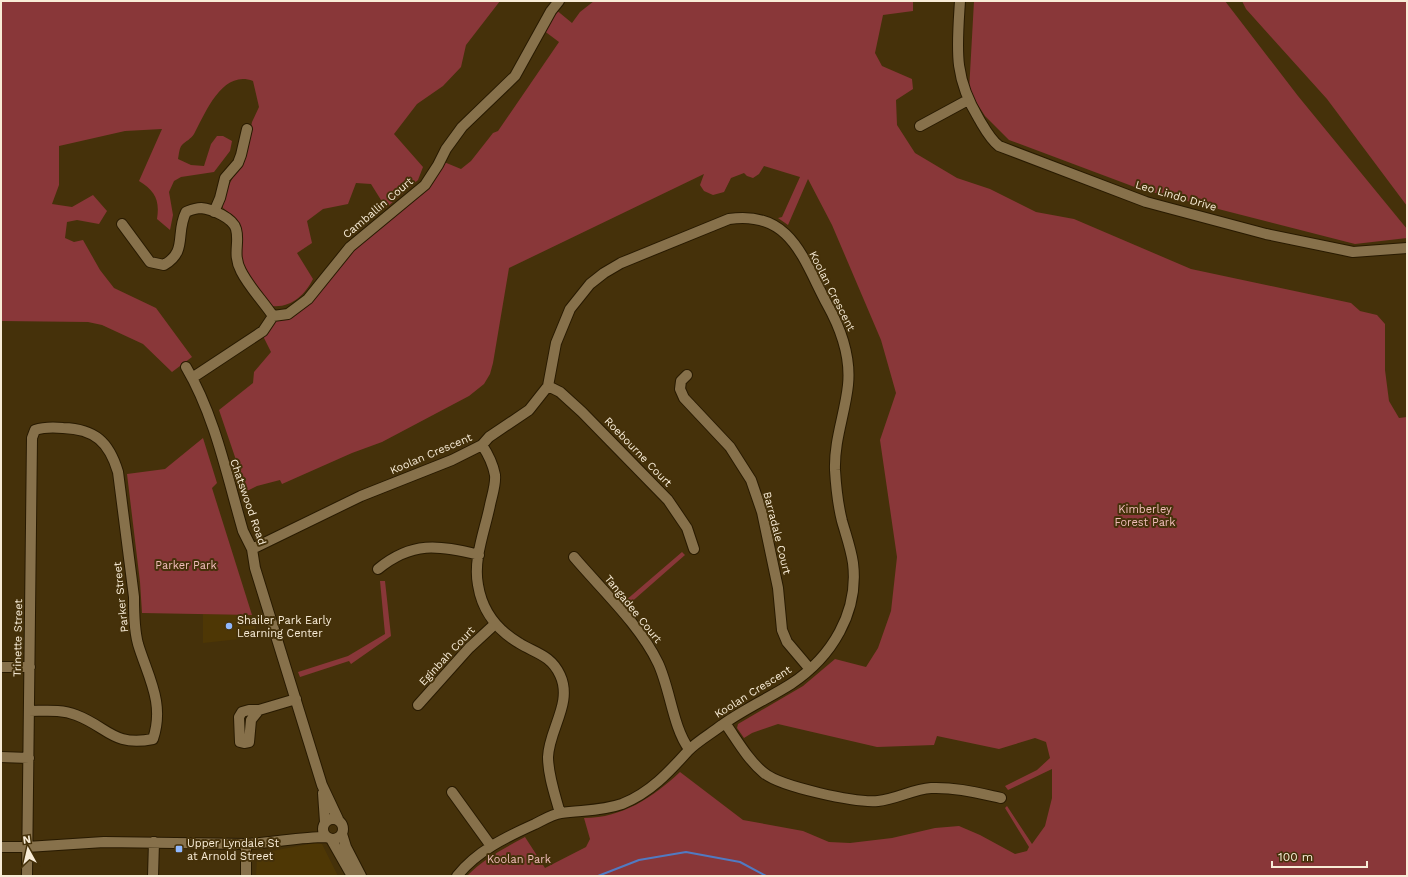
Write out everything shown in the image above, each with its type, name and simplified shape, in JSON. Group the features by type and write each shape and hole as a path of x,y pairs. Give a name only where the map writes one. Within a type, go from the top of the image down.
{"street":[{"name":"Camballin Court","path":"273,316 288,314 308,299 350,247 425,185 438,166 446,149 462,127 515,76 551,11 559,1"},
{"name":"Leo Lindo Drive","path":"960,1 958,35 959,74 968,100 989,135 999,146 1146,202 1266,234 1353,252 1407,248"},
{"path":"920,126 968,100"},
{"path":"214,212 218,205 225,178 238,163 247,129"},
{"path":"122,224 128,235 150,262 164,265 173,260 178,253 180,228 186,212 203,208 230,220 236,228 238,236 235,249 241,272 273,316 263,331 192,378"},
{"name":"Koolan Crescent","path":"252,549 361,496 452,460 482,445 489,438 528,410 548,386 556,343 563,322 580,296 604,273 621,263 729,219 744,217 757,218 780,228 788,234 798,250 844,339 848,364 848,384 837,436 835,468 839,508 850,550 854,577 849,609 841,631 826,653 792,683 724,723 689,749 666,775 639,796 610,808 560,813 491,846 467,864 456,876"},
{"name":"Chatswood Road","path":"186,367 207,413 243,531 252,549 255,568 322,785 338,820"},
{"name":"Barradale Court","path":"687,375 681,381 680,389 684,398 730,447 750,480 762,512 777,580 782,630 787,642 809,668"},
{"name":"Roebourne Court","path":"548,386 560,392 582,412 668,500 687,528 694,549"},
{"name":"Parker Street","path":"29,711 63,711 76,715 112,735 131,742 153,740 156,730 156,701 153,683 138,643 134,618 134,597 119,480 114,457 100,439 87,431 73,428 43,427 35,430"},
{"name":"Trinette Street","path":"27,876 32,438 35,430"},
{"path":"482,445 491,462 495,483 479,555 478,584 480,596 495,624 519,643 545,655 553,663 562,679 564,694 563,702 553,734 548,757 549,768 560,813"},
{"path":"378,569 392,558 411,549 423,547 479,555"},
{"name":"Tangadee Court","path":"574,557 633,625 652,650 665,683 681,733 689,749"},
{"name":"Eginbah Court","path":"418,705 469,648 495,624"},
{"path":"1,666 30,667"},
{"path":"259,710 296,698"},
{"path":"724,723 754,763 765,774 780,782 835,797 861,801 878,801 930,788 949,788 1000,798"},
{"path":"1,757 29,758"},
{"name":"Chatswood Road","path":"322,785 324,824"},
{"path":"452,792 491,846"},
{"path":"299,837 331,819 338,820 343,827 342,834 346,847 361,876"},
{"path":"324,824 323,832 329,838 352,876"},
{"path":"1,847 27,847 104,842 246,844 266,843 299,837 338,838 342,834"},
{"path":"154,842 154,876"},
{"path":"246,844 246,876"}],"shaded area":[{"name":"Shailer Park Early Learning Center","path":"203,614 252,615 258,637 203,643"},
{"path":"315,843 322,844 338,876 256,876 257,858 261,853"}],"green space":[{"path":"1,1 500,1 466,45 461,67 443,86 417,104 394,134 423,167 418,180 386,208 371,184 356,183 348,204 323,209 307,221 312,243 297,253 313,279 302,295 291,303 285,305 272,306 260,293 241,264 235,217 223,208 222,203 234,175 240,169 246,153 252,122 259,107 253,81 242,79 232,81 224,87 209,105 193,136 181,146 178,159 191,165 204,166 211,144 217,136 223,136 232,141 230,151 214,172 181,177 174,181 169,192 173,215 170,230 157,219 158,206 153,192 139,181 162,129 125,131 59,146 59,185 52,204 72,207 93,195 107,211 99,224 77,220 67,222 65,238 74,242 83,240 100,270 114,288 156,308 192,357 172,372 143,344 102,325 88,322 1,321"},
{"name":"Kimberley Forest Park","path":"594,1 913,1 913,11 883,15 875,53 882,66 912,79 913,89 896,100 897,125 915,153 957,178 990,189 1036,212 1074,219 1191,269 1351,303 1360,311 1377,315 1385,324 1385,370 1389,401 1399,418 1407,417 1407,876 467,876 487,859 525,837 545,868 586,847 590,839 584,818 598,817 624,810 648,798 680,772 743,820 803,831 829,842 850,843 892,838 935,828 959,826 980,835 1015,854 1027,851 1029,847 1005,808 1007,806 1032,844 1045,826 1052,798 1052,769 1008,790 1005,786 1037,770 1050,758 1046,742 1035,738 999,749 937,736 934,745 877,747 778,724 752,733 744,738 737,728 738,724 803,686 835,659 866,667 878,648 891,611 897,557 880,440 896,393 881,340 832,225 808,179 788,225 778,218 782,217 800,177 764,166 759,174 753,178 744,173 731,178 724,192 713,195 704,191 700,185 704,174 509,268 493,363 490,374 484,384 469,396 382,442 352,453 282,484 280,480 257,486 247,491 242,491 235,473 235,457 219,410 253,383 254,372 271,352 262,334 276,319 284,319 346,256 444,162 461,169 471,161 493,133 498,131 559,42 543,30 555,9 572,23 580,12"},
{"path":"974,1 1225,1 1298,96 1407,229 1407,238 1355,244 1140,189 1009,140 985,116 969,91"},
{"path":"1242,1 1407,1 1407,206 1327,99 1246,9"},
{"name":"Parker Park","path":"203,438 217,483 212,488 252,615 142,613 140,582 127,474 165,469"},
{"path":"682,552 685,555 628,605 625,601"},
{"path":"380,581 385,581 391,636 351,664 349,661 300,677 298,672 348,656 385,634"}],"waterway":[{"path":"598,876 639,860 686,852 740,862 766,876"}],"place":[{"name":"Shailer Park Early Learning Center","path":"229,626"},
{"name":"Upper Lyndale St at Arnold Street","path":"179,849"}],"park label":[{"name":"Koolan Park","path":"519,859"}]}
